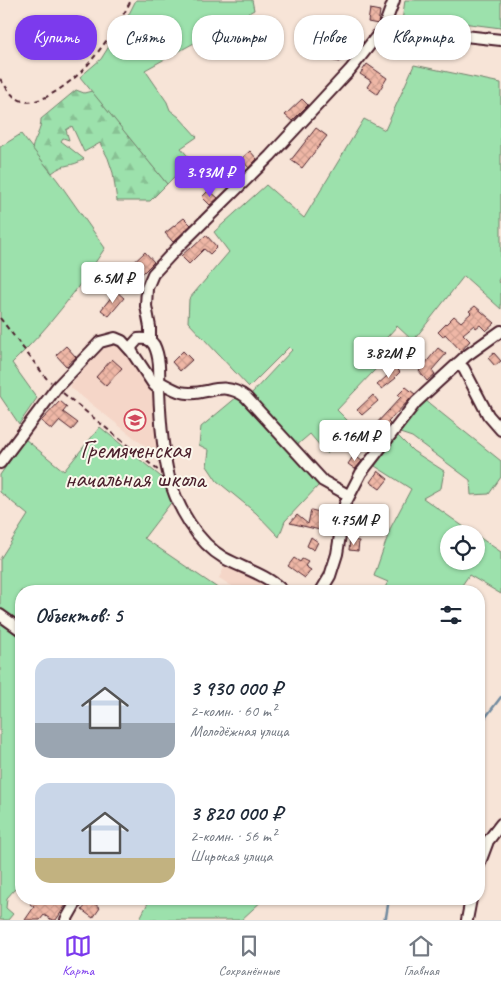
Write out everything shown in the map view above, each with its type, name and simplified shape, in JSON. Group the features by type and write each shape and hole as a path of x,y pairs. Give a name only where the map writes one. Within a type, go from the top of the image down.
{"street":[{"path":"389,15 394,0"},
{"path":"471,37 501,40"},
{"path":"276,585 268,578 224,558 210,548 189,522 172,488 166,460 157,358 154,346 150,340 150,327 146,306 147,288 153,274 284,142 350,70 374,40"},
{"path":"325,585 337,554 341,520 348,495 361,473 416,402 458,363 501,331"},
{"path":"0,463 57,388 100,342 115,338 122,340 132,352 154,385 181,392 225,388 237,390 246,397 323,481 348,495"},
{"path":"132,352 131,347 138,339 150,340"},
{"path":"458,363 464,370 488,415 501,430"},
{"path":"0,615 15,626"},
{"path":"485,849 488,841 501,824"},
{"path":"66,920 75,905"},
{"path":"466,920 470,905"}],"path":[{"path":"0,79 18,100 34,103 55,93 90,62 124,14 131,0"},
{"path":"0,318 46,379 169,477"}],"shaded area":[{"name":"Гремяченская начальная школа","path":"107,343 121,347 135,361 155,387 162,444 155,454 71,388 70,385"},
{"path":"228,560 272,585 230,585 219,578"}],"green space":[{"path":"136,0 252,0 254,10 245,15 192,15 192,44 182,50 182,15 128,15"},
{"path":"405,0 501,0 501,28 471,24 471,15 403,15"},
{"path":"107,50 107,60 163,60 145,70 167,102 170,110 197,137 181,148 191,160 167,184 80,77 101,59"},
{"path":"414,65 501,83 501,275 498,281 501,284 501,309 464,276 413,341 397,326 381,344 390,354 337,410 353,426 327,454 310,434 296,446 251,394 292,350 289,347 249,387 188,322 189,299 229,252 214,232 266,185 304,218 364,119 385,130"},
{"path":"76,90 84,93 92,91 167,184 150,201 117,201 113,173 100,143 84,152 72,126 66,130 69,140 63,138 61,141 84,159 79,162 61,167 52,173 32,149 41,119"},
{"path":"21,134 58,181 105,248 62,308 12,363 37,398 19,424 0,396 0,147"},
{"path":"237,397 319,485 285,521 279,537 256,513 217,481 207,466 209,450 199,445 201,427"},
{"path":"425,400 501,461 501,477 489,494 471,495 470,480 412,437 400,433"},
{"path":"100,427 160,476 169,487 173,500 144,538 213,585 15,585 15,889 7,898 6,908 13,914 8,920 0,920 0,559 28,515 0,492 0,475 25,439 64,471"},
{"path":"398,436 413,451 444,471 441,488 423,498 461,525 440,525 440,570 485,570 485,541 501,552 501,594 469,575 462,585 386,585 388,582 374,576 391,527 411,489 375,466"},
{"path":"147,905 257,905 241,920 139,920"}],"building":[{"path":"370,9 380,11 379,15 374,15 374,23 368,22"},
{"path":"367,64 387,78 377,94 367,87 371,81 360,74"},
{"path":"302,99 308,105 292,121 285,115"},
{"path":"316,128 327,136 302,168 291,160"},
{"path":"250,151 257,159 249,168 241,159"},
{"path":"209,190 218,198 210,205 202,197"},
{"path":"184,218 191,225 173,242 165,233"},
{"path":"206,235 217,247 210,254 204,249 189,264 181,256"},
{"path":"145,252 154,262 137,279 127,269"},
{"path":"116,291 124,298 109,316 101,310"},
{"path":"475,306 495,323 486,331 480,325 476,328 474,325 463,334 470,341 461,351 445,334 443,337 438,332 454,316 461,322 471,313 469,311"},
{"path":"66,346 76,357 66,366 56,355"},
{"path":"438,348 446,354 432,370 435,374 427,381 419,371"},
{"path":"183,351 192,360 180,371 172,362"},
{"path":"494,353 501,361 495,366 488,358"},
{"path":"112,359 122,368 106,386 96,377"},
{"path":"396,368 400,372 396,378 382,389 377,385"},
{"path":"406,387 415,394 388,422 390,424 375,444 368,439 376,428 374,426 401,397 398,395"},
{"path":"373,395 378,401 362,415 357,410"},
{"path":"60,401 67,407 63,412 78,423 72,430 60,421 52,430 41,421"},
{"path":"354,455 362,461 355,469 348,464"},
{"path":"378,471 388,479 380,489 370,482"},
{"path":"311,510 324,513 320,530 290,523 297,515 308,524"},
{"path":"311,537 318,542 314,550 307,546"},
{"path":"350,540 359,541 358,551 349,550"},
{"path":"294,558 300,562 302,559 308,562 305,566 311,570 305,578 288,566"},
{"path":"31,905 66,905 56,920 52,920 44,915 40,920 25,920 34,907"},
{"path":"86,905 96,905 100,908 93,918 82,910"}],"waterway":[{"path":"485,718 501,697"},
{"path":"383,920 386,917 388,905"}],"place":[{"name":"Гремяченская начальная школа","path":"135,420"}]}
